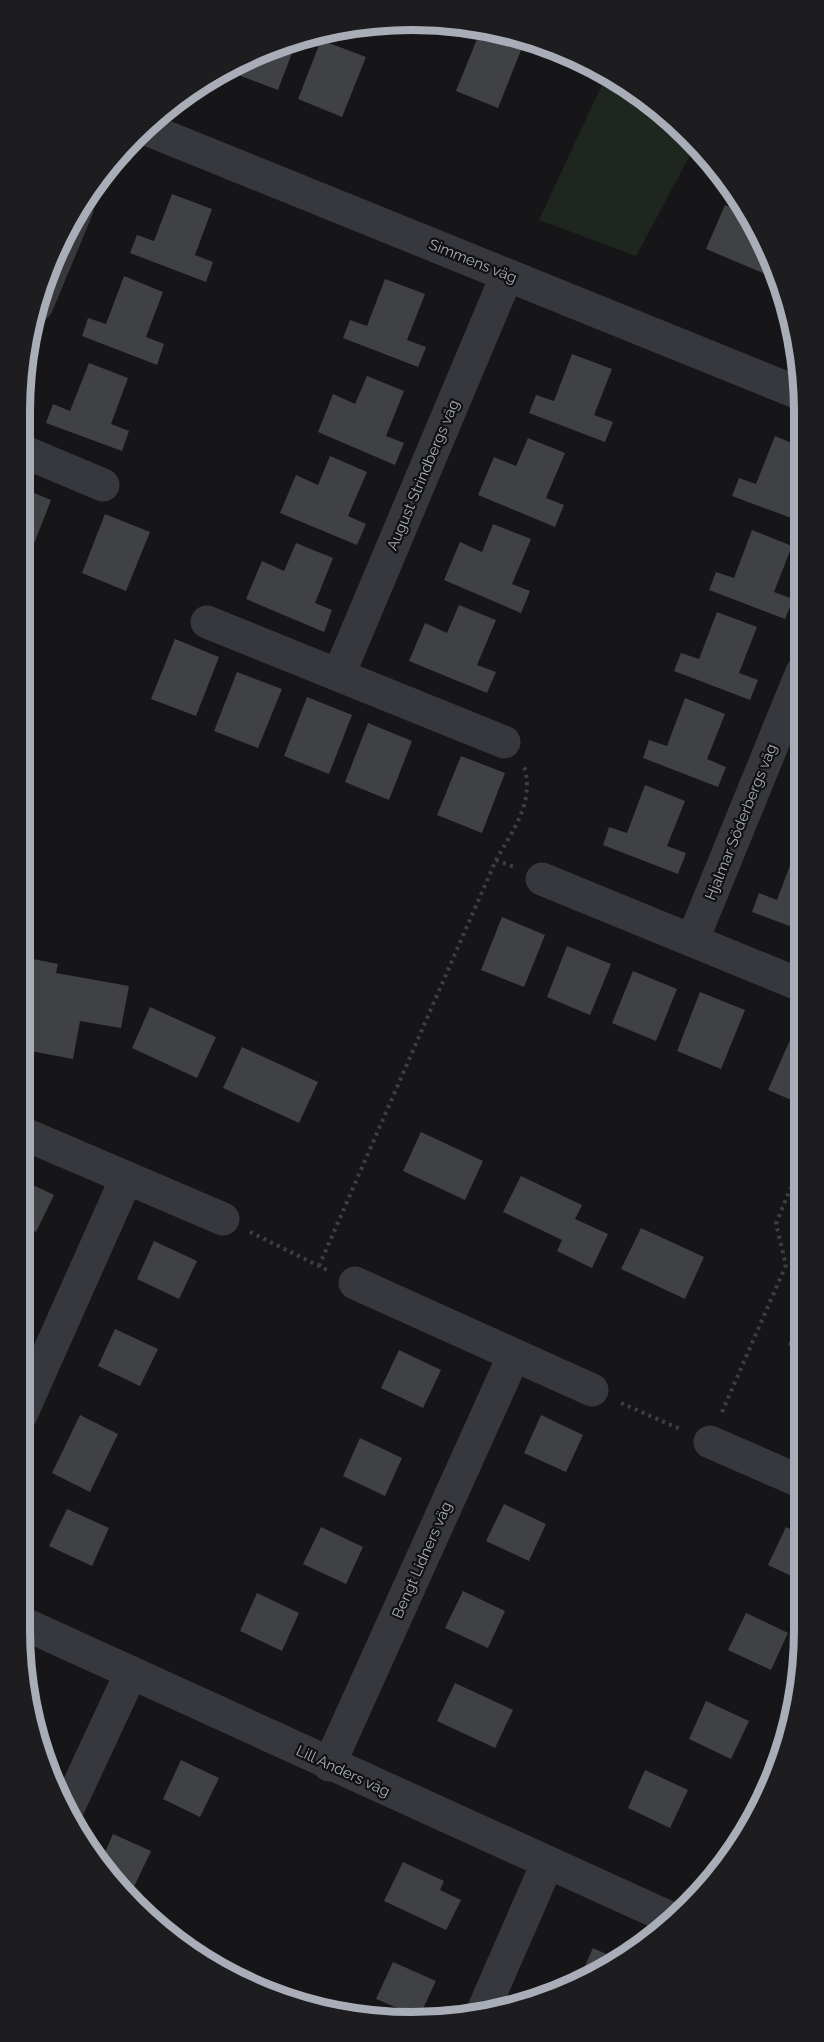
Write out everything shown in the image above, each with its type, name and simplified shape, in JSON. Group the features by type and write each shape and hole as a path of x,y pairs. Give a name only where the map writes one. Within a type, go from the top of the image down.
{"street":[{"name":"Simmens väg","path":"153,132 793,391"},
{"name":"August Strindbergs väg","path":"339,674 507,275"},
{"path":"30,454 103,485"},
{"path":"207,622 504,742"},
{"name":"Hjalmar Söderbergs väg","path":"693,939 794,692"},
{"path":"542,879 794,982"},
{"path":"30,1137 223,1219"},
{"path":"30,1395 126,1179"},
{"path":"355,1283 592,1390"},
{"name":"Bengt Lidners väg","path":"329,1765 514,1355"},
{"path":"710,1442 794,1480"},
{"name":"Lill Anders väg","path":"30,1627 329,1765 665,1916"},
{"path":"71,1802 131,1673"},
{"path":"485,2005 547,1864"}],"path":[{"path":"319,1266 496,860 520,818 527,799 528,788 521,759 504,742"},
{"path":"592,1390 710,1442 786,1265 776,1224 790,1189 794,1187"},
{"path":"223,1219 355,1283"}],"shaded area":[{"path":"604,81 645,109 692,152 636,256 539,220"}],"building":[{"path":"478,36 521,50 498,108 456,91"},
{"path":"321,41 366,57 342,117 298,99"},
{"path":"294,49 278,90 235,74"},
{"path":"172,194 212,209 195,255 213,262 206,282 130,253 137,235 154,241"},
{"path":"725,205 736,210 755,243 767,270 765,274 706,249"},
{"path":"124,276 163,292 146,337 164,344 157,365 82,336 88,318 106,324"},
{"path":"385,279 425,294 407,340 426,347 418,367 343,338 350,320 367,326"},
{"path":"572,354 612,369 594,415 613,422 605,442 529,413 536,395 554,401"},
{"path":"89,363 128,378 111,424 129,431 122,451 46,423 53,404 70,411"},
{"path":"367,376 404,391 386,436 404,443 395,465 318,432 333,394 355,404"},
{"path":"775,436 794,444 794,519 732,496 739,478 756,484"},
{"path":"528,438 565,453 546,498 564,505 555,527 478,495 494,457 516,466"},
{"path":"330,456 367,472 348,516 366,524 357,545 280,513 296,475 318,485"},
{"path":"30,491 51,500 30,554"},
{"path":"105,514 150,532 126,591 82,573"},
{"path":"493,524 531,539 512,584 530,591 521,613 444,580 460,542 482,552"},
{"path":"752,530 792,546 774,592 793,599 785,619 709,590 716,572 734,578"},
{"path":"296,543 333,558 315,603 332,610 324,632 246,599 262,561 284,571"},
{"path":"459,605 496,620 477,665 496,672 487,693 409,661 425,623 447,633"},
{"path":"717,612 757,627 739,673 758,680 750,700 674,671 681,653 699,659"},
{"path":"175,639 219,657 196,716 151,699"},
{"path":"237,672 282,689 258,748 214,731"},
{"path":"307,697 352,715 329,774 284,756"},
{"path":"685,698 725,714 707,759 726,767 718,787 643,758 649,740 667,746"},
{"path":"368,723 412,741 389,800 345,782"},
{"path":"461,756 505,773 482,833 437,815"},
{"path":"645,785 685,801 667,846 686,853 678,874 603,845 609,827 627,833"},
{"path":"794,813 794,826 790,824"},
{"path":"794,855 794,928 752,912 759,893 777,900"},
{"path":"502,917 545,935 524,987 481,970"},
{"path":"567,946 611,964 590,1015 547,997"},
{"path":"33,959 58,964 56,973 129,986 121,1028 80,1021 73,1059 30,1051 30,976"},
{"path":"633,971 677,989 656,1041 612,1023"},
{"path":"700,992 745,1010 721,1069 677,1051"},
{"path":"150,1007 216,1037 197,1078 132,1048"},
{"path":"794,1031 794,1101 768,1090"},
{"path":"242,1047 318,1082 299,1123 223,1088"},
{"path":"421,1132 483,1161 465,1200 403,1171"},
{"path":"521,1176 582,1205 575,1219 608,1234 592,1268 557,1251 562,1240 503,1212"},
{"path":"30,1184 54,1195 36,1232 30,1229"},
{"path":"641,1228 704,1257 685,1299 621,1269"},
{"path":"154,1241 197,1261 179,1299 137,1279"},
{"path":"115,1329 158,1349 140,1386 98,1366"},
{"path":"794,1332 794,1348 788,1345"},
{"path":"399,1350 441,1370 423,1408 381,1388"},
{"path":"80,1415 118,1434 90,1492 52,1473"},
{"path":"541,1415 583,1435 566,1472 524,1453"},
{"path":"360,1438 402,1458 385,1496 343,1476"},
{"path":"504,1504 546,1524 529,1561 486,1541"},
{"path":"67,1509 109,1528 92,1566 49,1546"},
{"path":"321,1527 363,1547 346,1584 303,1564"},
{"path":"786,1527 794,1531 794,1577 768,1565"},
{"path":"463,1591 505,1611 488,1648 445,1628"},
{"path":"257,1593 299,1613 282,1651 240,1631"},
{"path":"746,1613 788,1633 771,1670 728,1650"},
{"path":"455,1683 513,1710 495,1748 437,1721"},
{"path":"706,1701 749,1721 731,1759 689,1739"},
{"path":"181,1760 219,1778 200,1817 163,1799"},
{"path":"645,1770 688,1790 670,1828 628,1808"},
{"path":"113,1834 151,1851 133,1890 104,1855"},
{"path":"403,1862 444,1881 440,1890 461,1900 446,1930 384,1901"},
{"path":"593,1948 611,1956 603,1961 582,1973"},
{"path":"393,1962 436,1981 422,2012 407,2012 376,1999"}]}
